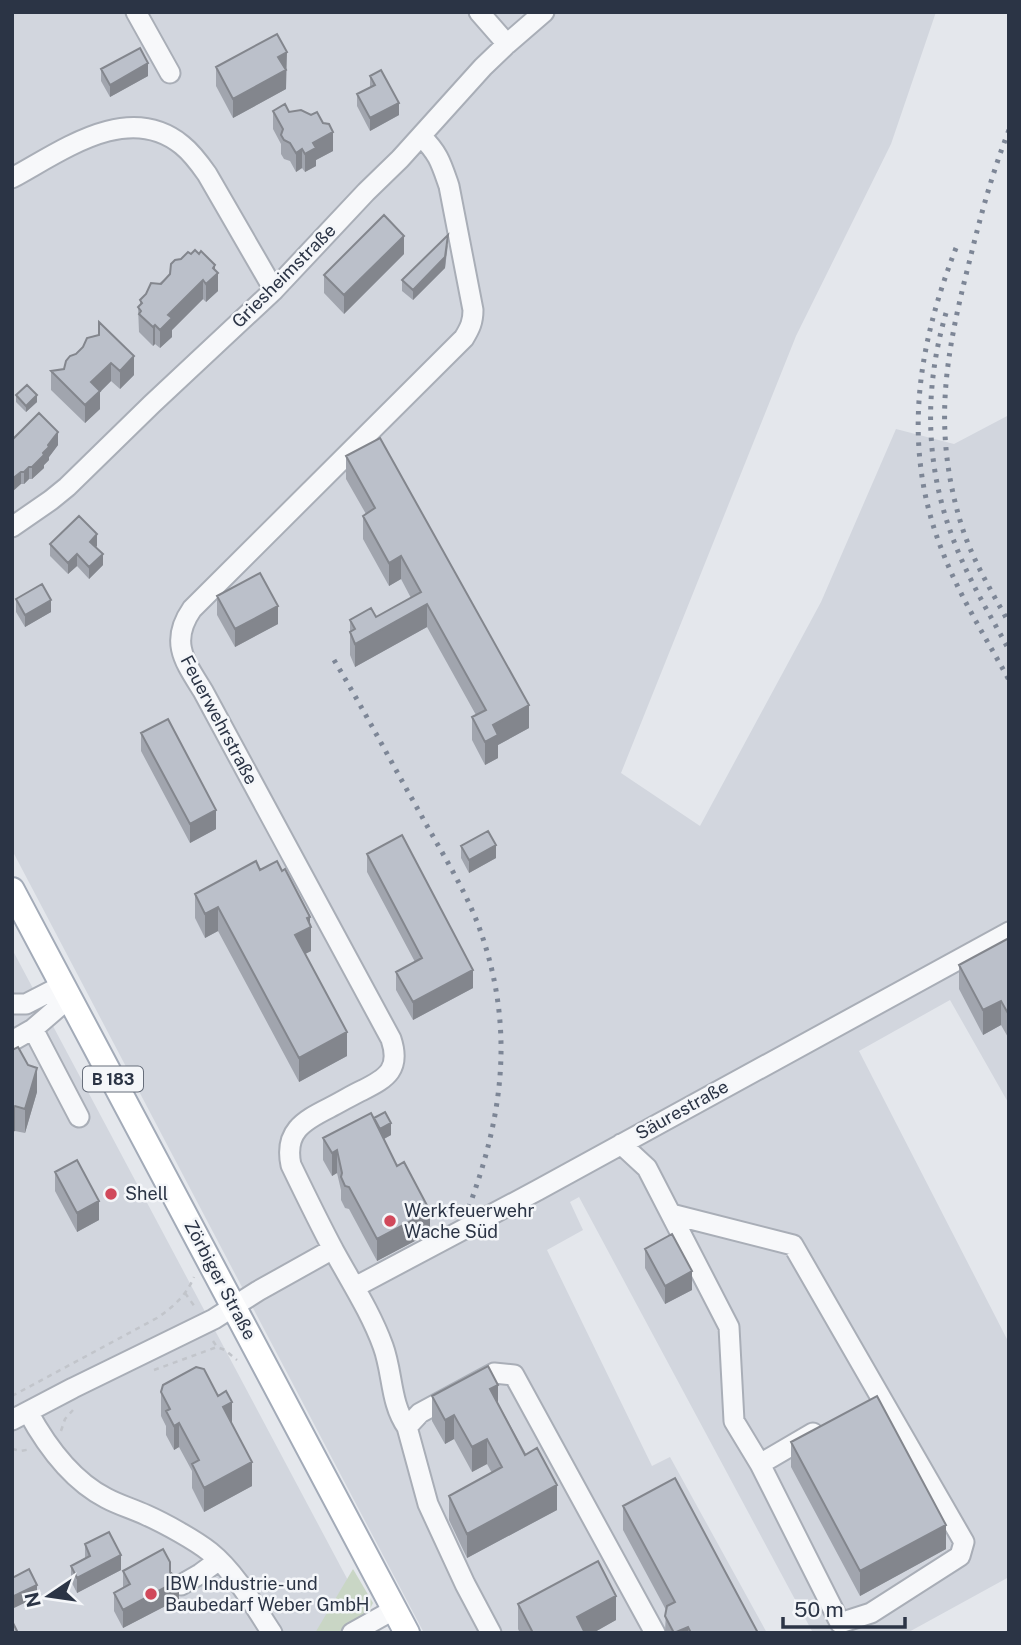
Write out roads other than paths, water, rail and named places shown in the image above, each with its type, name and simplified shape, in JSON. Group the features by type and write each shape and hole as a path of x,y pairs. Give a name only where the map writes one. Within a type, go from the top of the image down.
{"main road":[{"name":"Zörbiger Straße","path":"12,890 407,1633"}],"street":[{"path":"136,12 170,73"},
{"path":"479,12 507,44"},
{"name":"Griesheimstraße","path":"12,527 67,487 274,290 483,67 544,12"},
{"path":"12,178 70,146 109,130 136,127 168,136 195,157 207,174 274,290"},
{"name":"Feuerwehrstraße","path":"333,1249 291,1165 289,1156 292,1138 307,1120 382,1081 391,1068 393,1046 186,663 180,636 182,626 192,608 464,338 470,328 473,310 449,186 435,150 421,136"},
{"name":"Säurestraße","path":"355,1287 1009,932"},
{"path":"12,1004 26,1004 66,992"},
{"path":"12,1041 33,1029 66,992"},
{"path":"33,1029 79,1117"},
{"path":"621,1144 647,1168 729,1327 734,1421 760,1464 840,1623 871,1613 960,1556 964,1542 873,1398 793,1245 671,1214"},
{"path":"272,1633 229,1572 209,1551 161,1523 105,1498 58,1458 20,1416 214,1319 333,1249 383,1345 390,1369 392,1392 407,1427 428,1504 491,1633"},
{"path":"407,1427 420,1413 494,1373 514,1375 655,1633"},
{"path":"760,1464 832,1422"},
{"path":"181,1585 219,1560"},
{"path":"352,1633 395,1609"}],"railway":[{"path":"1009,130 987,196 961,297 945,394 947,458 962,527 977,564 1009,623"},
{"path":"956,248 932,323 924,361 918,437 922,476 930,514 943,553 965,601 1009,680"},
{"path":"946,313 933,377 931,440 935,472 951,534 964,565 1009,650"},
{"path":"334,660 459,883 479,927 490,964 498,1000 501,1035 497,1105 480,1176 467,1212"}],"place":[{"name":"Shell","path":"111,1194"},
{"name":"Werkfeuerwehr Wache Süd","path":"390,1221"},
{"name":"IBW Industrie- und Baubedarf Weber GmbH","path":"151,1594"}]}
